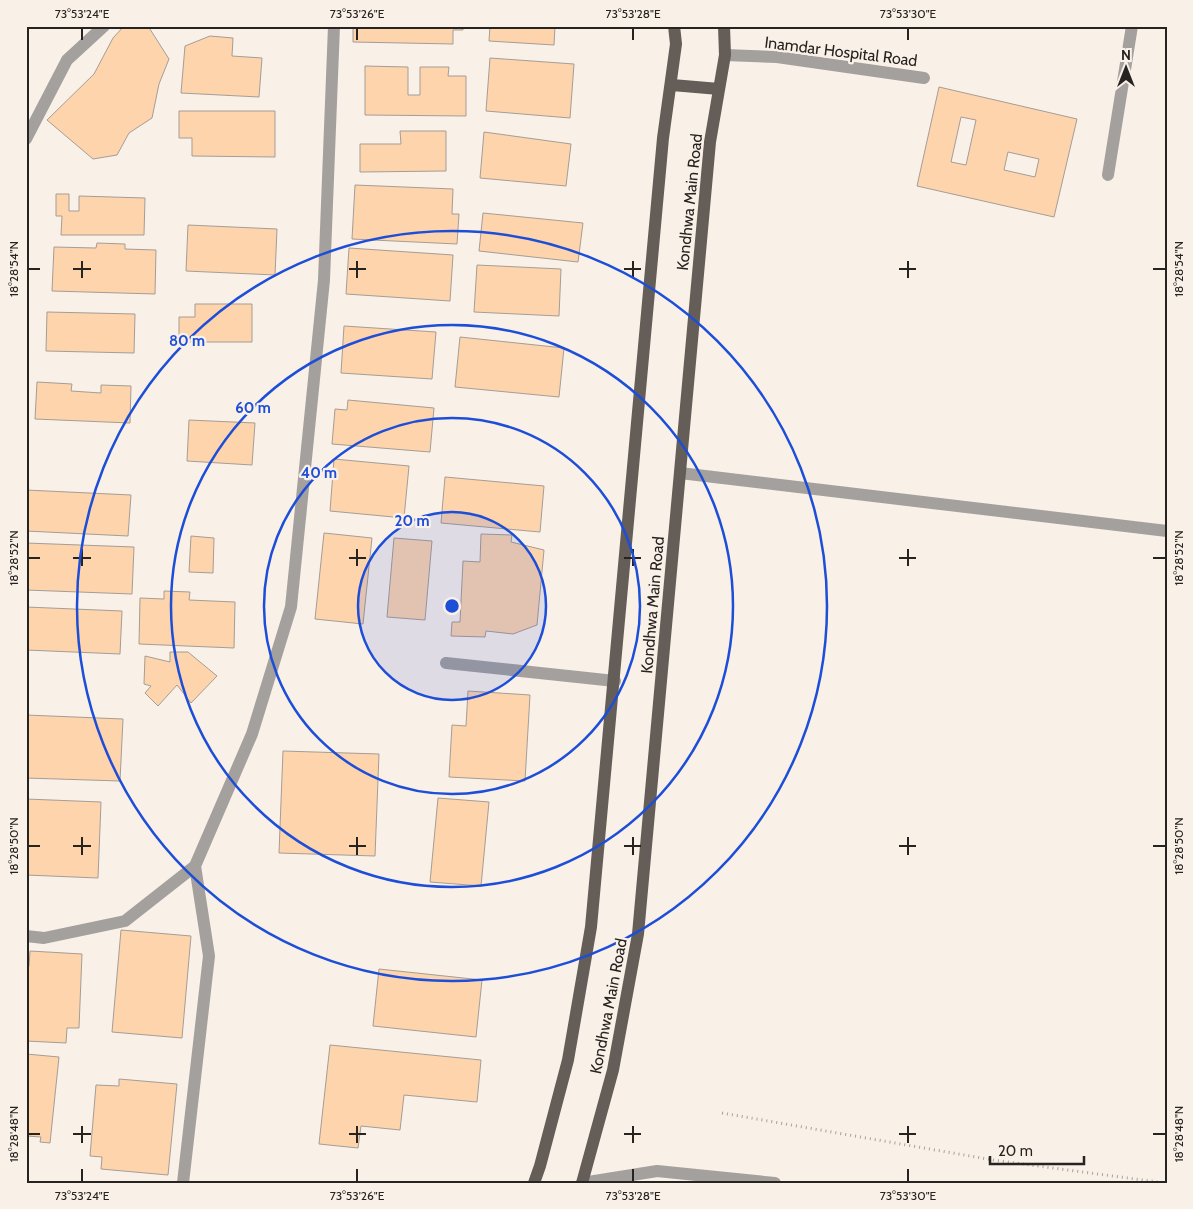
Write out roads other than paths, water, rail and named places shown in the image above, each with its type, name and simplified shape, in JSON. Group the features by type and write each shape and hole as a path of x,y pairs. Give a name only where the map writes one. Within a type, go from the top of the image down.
{"main road":[{"name":"Kondhwa Main Road","path":"534,1183 568,1060 591,927 615,681 663,138 672,85 676,44 674,26"},
{"name":"Kondhwa Main Road","path":"582,1183 613,1070 638,934 710,142 725,55 724,26"},
{"path":"672,85 719,89"}],"street":[{"path":"26,139 67,60 104,26"},
{"path":"26,936 44,938 125,921 195,866 252,734 291,607 324,280 334,26"},
{"path":"1108,175 1132,26"},
{"name":"Inamdar Hospital Road","path":"725,55 777,57 924,78"},
{"path":"680,473 1167,531"},
{"path":"446,663 615,681"},
{"path":"183,1183 209,956 195,866"},
{"path":"582,1183 657,1171 775,1183"}]}
